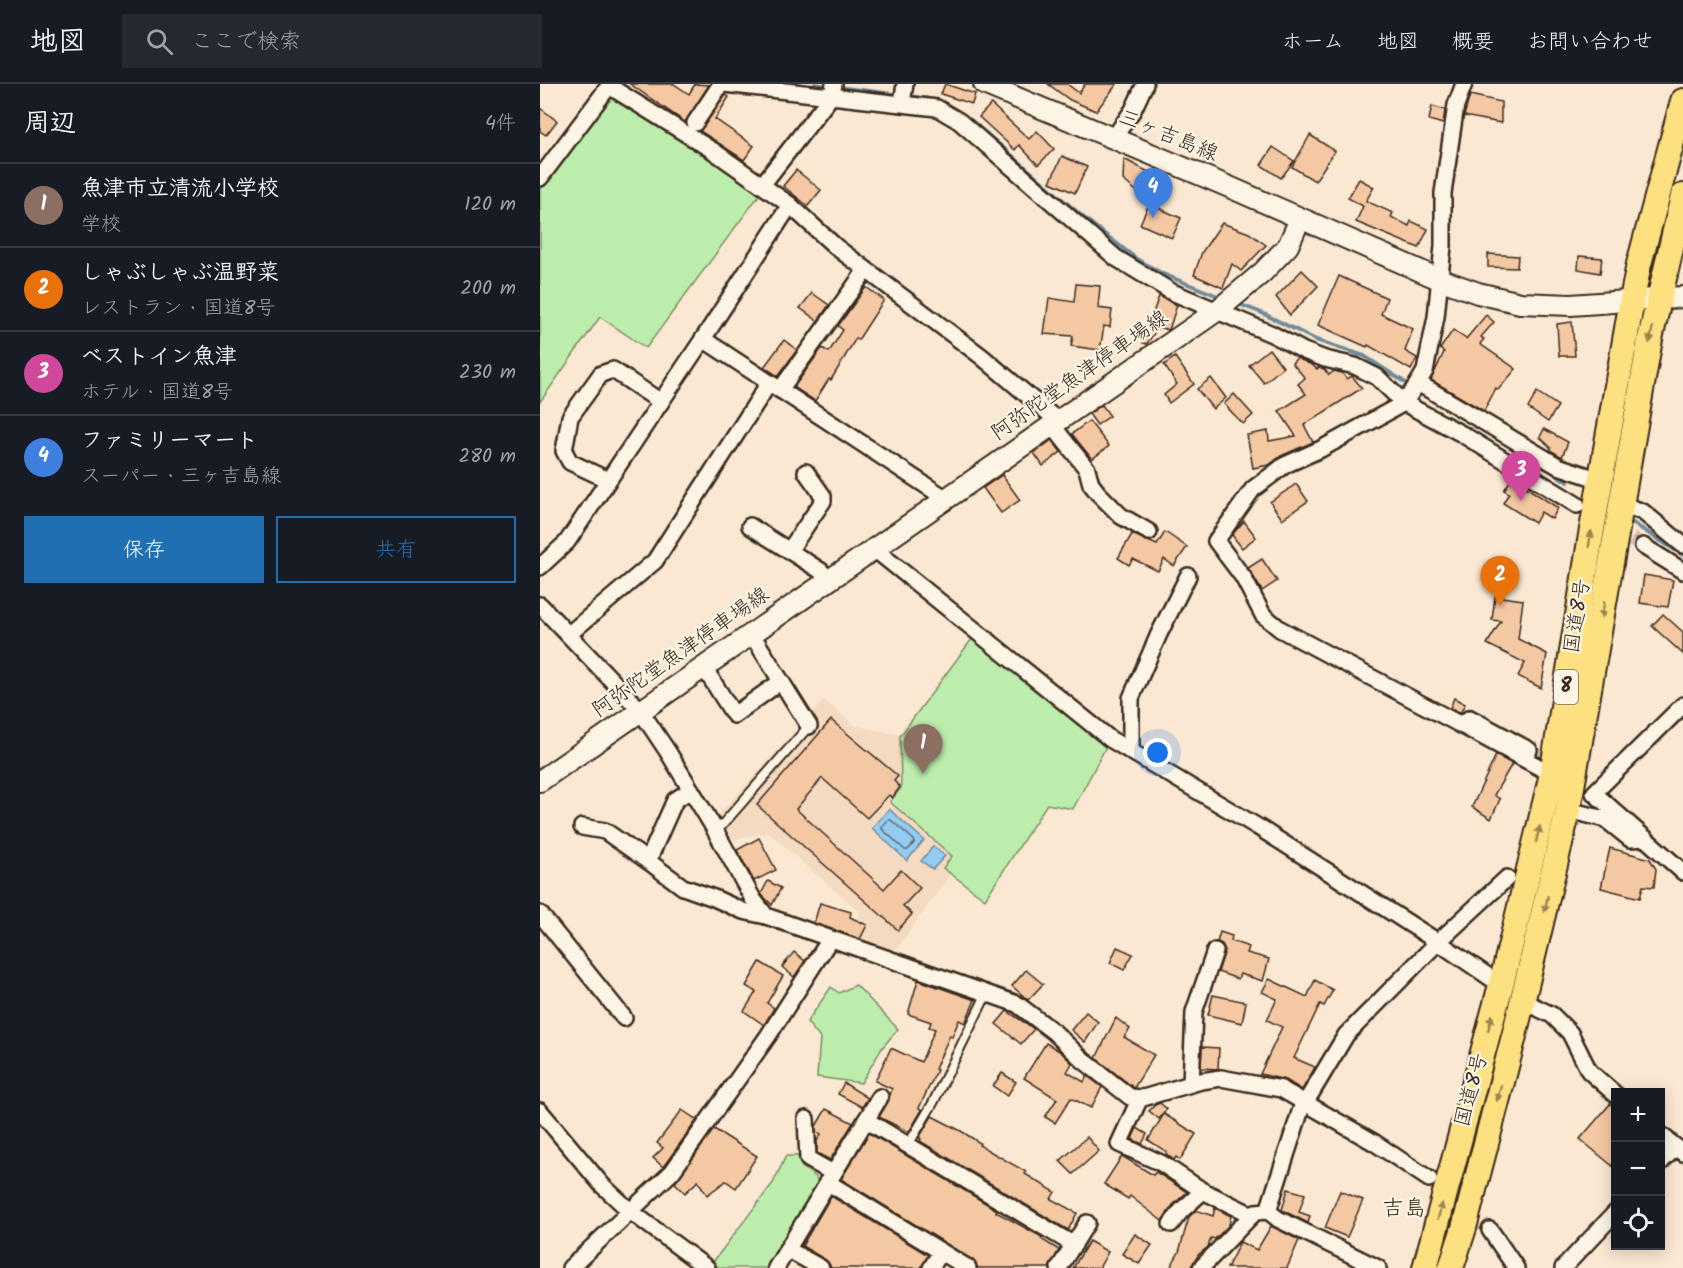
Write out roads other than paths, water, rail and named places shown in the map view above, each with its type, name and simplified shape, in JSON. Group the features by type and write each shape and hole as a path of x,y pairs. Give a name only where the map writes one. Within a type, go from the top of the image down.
{"highway":[{"name":"国道8号","path":"1425,1268 1501,986 1552,774 1600,480 1639,264 1683,101"},
{"name":"国道8号","path":"1451,1268 1464,1228 1523,1001 1568,810 1650,339 1683,196"}],"main road":[{"name":"三ヶ吉島線","path":"985,84 1300,219"},
{"path":"1300,219 1439,279 1478,293 1520,303 1571,305 1683,297"},
{"name":"阿弥陀堂魚津停車場線","path":"540,781 1218,310 1263,273 1288,246 1300,219"}],"street":[{"path":"695,123 728,84 833,90 937,108 959,121 1116,258 1172,292 1272,334 1304,351 1324,359 1355,366 1377,377 1404,403 1462,434 1578,505"},
{"path":"902,103 905,84"},
{"path":"1113,139 1133,110 1145,84"},
{"path":"1464,84 1456,105 1443,194 1443,246 1436,317 1425,371 1404,403 1321,449 1285,465 1253,489 1216,541 1243,577 1263,615 1280,629 1552,774"},
{"path":"540,178 609,86 712,150 762,185 790,206 836,247 981,356 1055,423 1087,469 1091,484 1098,493 1121,516 1149,532"},
{"path":"762,185 833,90"},
{"path":"540,567 567,542 790,206"},
{"path":"569,634 655,561 775,387 866,270"},
{"path":"703,339 945,498"},
{"path":"608,480 570,462 564,451 570,417 602,374 613,370 661,402"},
{"path":"1418,383 1558,466 1600,480"},
{"path":"789,551 823,501 823,496 806,472"},
{"path":"1621,504 1643,512 1683,545"},
{"path":"750,526 821,571 828,580"},
{"path":"1643,546 1683,571"},
{"path":"873,548 1081,718 1131,752 1258,827 1438,942 1501,986"},
{"path":"1131,752 1131,698 1188,576"},
{"path":"540,605 640,710 691,790 753,899 766,916"},
{"path":"751,633 809,726"},
{"path":"703,666 734,715 776,685"},
{"path":"1683,705 1594,793 1683,872"},
{"path":"1461,725 1470,718 1529,750"},
{"path":"648,861 675,800 691,790"},
{"path":"1568,810 1605,819 1630,839 1645,838"},
{"path":"582,827 605,831 683,887 743,911 766,916 1017,1004 1054,1032 1083,1060 1130,1097 1140,1098 1221,1078 1281,1089 1375,1143 1429,1179"},
{"path":"1268,1211 1303,1103 1346,1035 1438,942 1507,878"},
{"path":"540,914 624,1017"},
{"path":"570,1268 672,1172 768,1035 827,944 827,939"},
{"path":"1191,1084 1194,1012 1215,951"},
{"path":"1523,1001 1552,1015 1558,1021 1569,1033 1589,1071 1611,1091"},
{"path":"776,1268 880,1097"},
{"path":"1140,1098 1119,1144 1161,1163 1203,1191 1252,1215"},
{"path":"540,1111 602,1185 630,1211 706,1268"},
{"path":"806,1119 808,1159 830,1178 968,1268"},
{"path":"866,1120 1074,1245"},
{"path":"1665,1138 1679,1150 1665,1160"},
{"path":"1171,1224 1181,1211 1203,1191"},
{"path":"1201,1268 1255,1212 1268,1211 1278,1220 1378,1268"},
{"path":"1563,1268 1611,1217"},
{"path":"1059,1268 1087,1222"},
{"path":"1490,1230 1516,1268"},
{"path":"788,1249 821,1268"},
{"path":"932,1268 941,1252"}],"lane":[{"path":"716,832 809,726"},
{"path":"908,1145 933,1103 987,993"}],"water":[{"path":"889,809 924,840 907,861 872,828"},
{"path":"933,846 945,856 933,869 921,861"}],"waterway":[{"path":"815,84 829,86"},
{"path":"837,87 901,95"},
{"path":"908,96 942,103"},
{"path":"964,116 1084,218 1138,260 1163,274 1223,298"},
{"path":"1236,303 1262,313 1316,340 1364,356 1412,387"},
{"path":"1470,422 1568,482"},
{"path":"1631,522 1683,555"}],"tunnel":[{"path":"1612,527 1643,546"},
{"path":"1529,750 1594,793 1567,820"},
{"path":"1429,1179 1490,1230"}],"place":[{"name":"ファミリーマート","path":"1153,218"},
{"name":"ベストイン魚津","path":"1521,501"},
{"name":"しゃぶしゃぶ温野菜","path":"1500,606"},
{"name":"魚津市立清流小学校","path":"923,774"}],"district":[{"name":"吉島","path":"1404,1209"}]}
